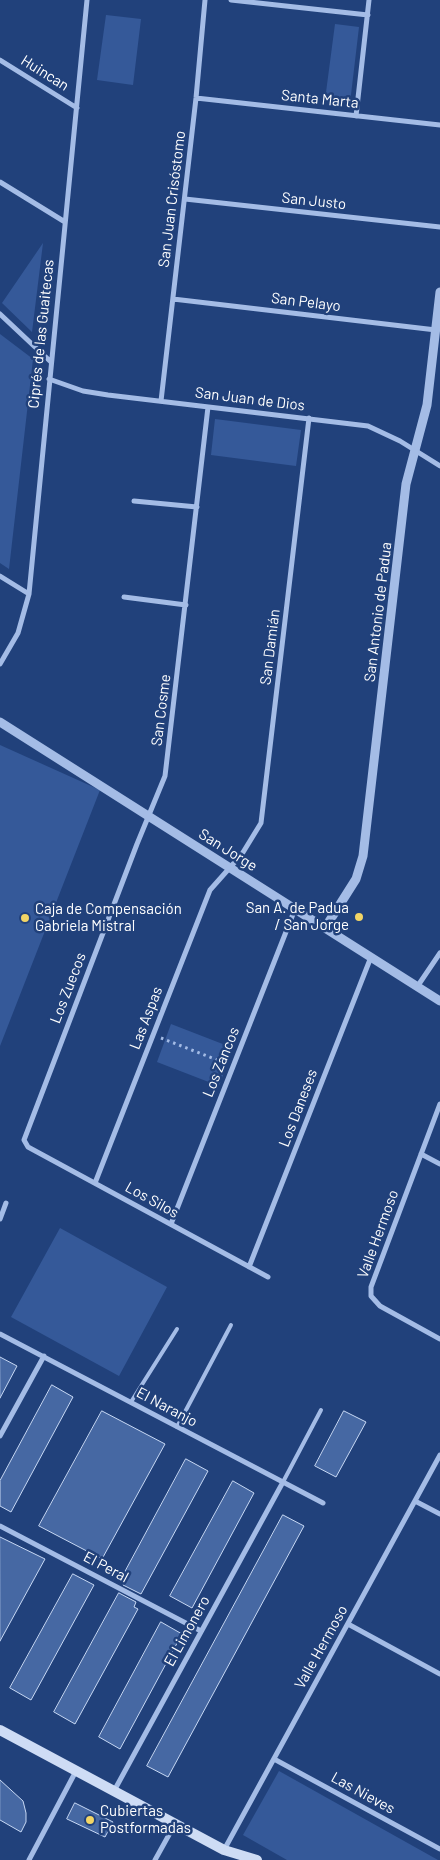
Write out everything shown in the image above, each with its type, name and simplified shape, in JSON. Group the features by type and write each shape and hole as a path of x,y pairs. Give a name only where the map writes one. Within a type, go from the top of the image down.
{"main road":[{"path":"0,1730 224,1850 257,1860"},
{"path":"224,1850 234,1860"}],"street":[{"name":"Ciprés de las Guaitecas","path":"0,664 18,633 29,594 88,0"},
{"name":"San Juan Crisóstomo","path":"161,401 185,199 205,0"},
{"path":"231,0 368,15"},
{"path":"356,116 369,0"},
{"name":"Huincan","path":"0,60 77,108"},
{"name":"Santa Marta","path":"196,98 440,125"},
{"path":"0,182 65,222"},
{"name":"San Justo","path":"185,199 440,227"},
{"name":"San Antonio de Padua","path":"325,928 356,879 363,856 406,484 427,405 440,292"},
{"name":"San Pelayo","path":"173,299 436,330"},
{"path":"0,314 51,362"},
{"name":"San Juan de Dios","path":"49,379 95,394 368,426 440,466"},
{"name":"San Cosme","path":"148,815 165,776 167,765 208,407"},
{"name":"San Damián","path":"230,867 255,836 263,815 309,418"},
{"path":"134,501 197,507"},
{"path":"0,576 29,594"},
{"path":"124,597 186,605"},
{"name":"San Jorge","path":"0,722 440,1001"},
{"name":"Los Zuecos","path":"25,1143 148,815"},
{"name":"Las Aspas","path":"95,1183 210,890 230,867"},
{"name":"Los Zancos","path":"171,1224 295,909"},
{"path":"417,987 440,952"},
{"name":"Los Daneses","path":"249,1267 370,957"},
{"name":"Valle Hermoso","path":"440,1104 372,1283 371,1292 374,1300 380,1306 440,1339"},
{"name":"Los Silos","path":"25,1143 28,1147 268,1277"},
{"path":"421,1154 440,1164"},
{"path":"0,1219 6,1203"},
{"name":"El Naranjo","path":"0,1334 323,1503"},
{"path":"0,1436 44,1356"},
{"name":"Valle Hermoso","path":"224,1850 440,1455"},
{"name":"El Limonero","path":"114,1792 283,1482"},
{"path":"415,1501 440,1514"},
{"name":"El Peral","path":"0,1526 201,1631"},
{"path":"348,1624 440,1674"},
{"name":"Las Nieves","path":"274,1759 440,1849"},
{"path":"29,1860 76,1771"},
{"path":"155,1860 175,1824"}],"lane":[{"path":"177,1427 231,1325"},
{"path":"130,1402 177,1329"},
{"path":"283,1482 322,1410"}],"path":[{"path":"153,1035 233,1066"}],"shaded area":[{"path":"106,15 141,19 133,85 97,80"},
{"path":"335,24 359,27 350,103 325,100"},
{"path":"43,243 32,332 2,303"},
{"path":"0,334 33,359 9,569 0,563"},
{"path":"215,419 301,430 296,466 211,455"},
{"name":"Caja de Compensación Gabriela Mistral","path":"0,745 100,790 0,1046"},
{"path":"171,1024 233,1048 219,1086 157,1062"},
{"path":"60,1228 167,1287 119,1376 11,1317"},
{"path":"279,1771 438,1860 287,1860 243,1835"}],"building":[{"path":"0,1357 17,1366 0,1398"},
{"path":"52,1385 73,1397 11,1512 0,1506 0,1481"},
{"path":"102,1411 165,1444 102,1559 39,1526"},
{"path":"344,1411 366,1422 336,1477 315,1466"},
{"path":"186,1459 208,1471 141,1594 123,1585 128,1576 124,1574"},
{"path":"233,1481 254,1493 192,1608 170,1596"},
{"path":"283,1515 304,1526 168,1777 147,1766"},
{"path":"0,1537 45,1559 0,1641"},
{"path":"73,1574 94,1585 31,1700 10,1688"},
{"path":"119,1593 136,1602 134,1607 138,1609 75,1724 54,1712"},
{"path":"161,1622 182,1634 120,1749 99,1737"},
{"path":"0,1780 23,1801 26,1822 21,1832 0,1820"},
{"name":"Cubiertas Postformadas","path":"75,1803 113,1822 105,1837 67,1819"}],"place":[{"name":"San A. de Padua / San Jorge","path":"359,917"},
{"name":"Caja de Compensación Gabriela Mistral","path":"25,918"},
{"name":"Cubiertas Postformadas","path":"90,1820"}]}
